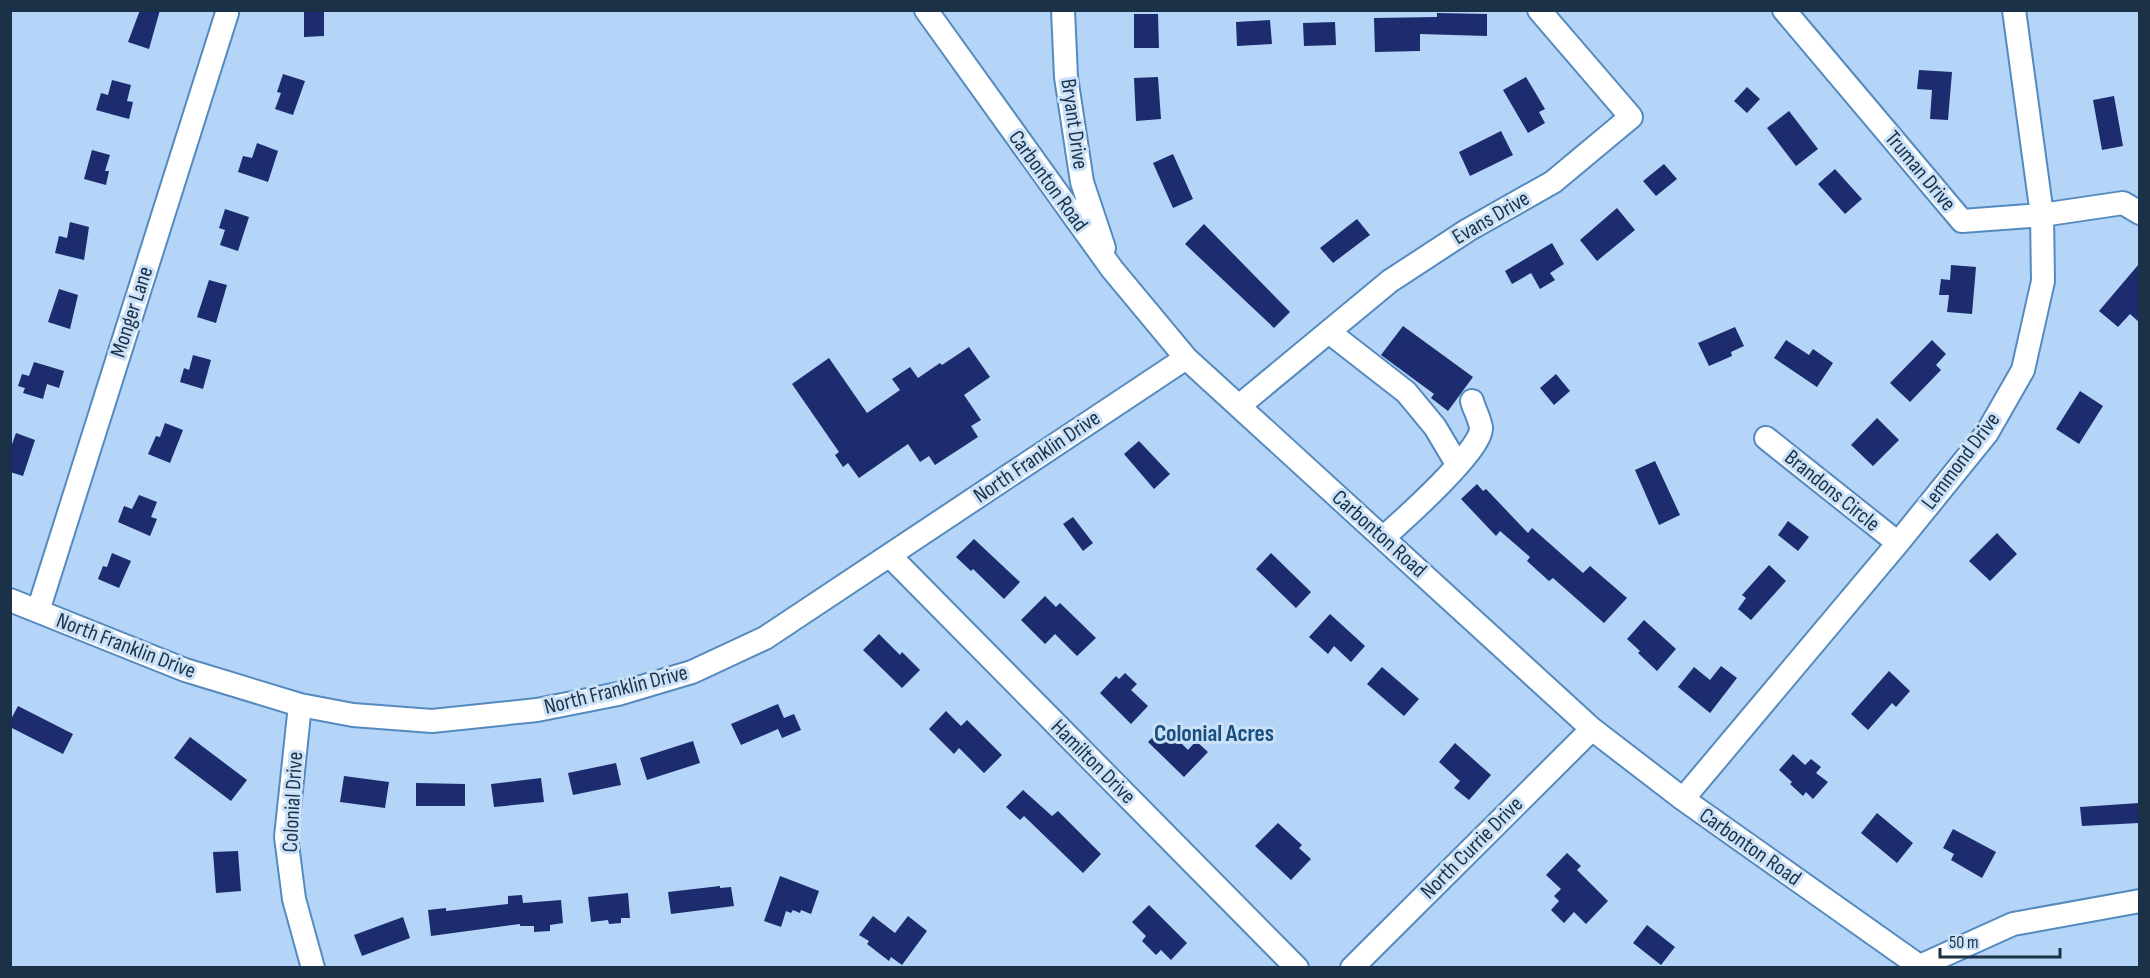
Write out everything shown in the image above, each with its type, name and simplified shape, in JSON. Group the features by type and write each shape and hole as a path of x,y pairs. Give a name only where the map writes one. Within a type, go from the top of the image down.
{"street":[{"name":"Carbonton Road","path":"926,10 1112,269 1186,358 1592,729 1683,799 1921,967"},
{"name":"Bryant Drive","path":"1063,10 1066,77 1082,182 1112,269"},
{"name":"Evans Drive","path":"1239,406 1390,281 1468,230 1553,182 1631,117 1539,10"},
{"name":"Truman Drive","path":"1784,10 1962,221 2042,215 2123,203 2139,213"},
{"name":"Lemmond Drive","path":"1683,799 1898,543 1987,433 2023,370 2043,281 2042,215 2014,10"},
{"name":"Monger Lane","path":"38,611 227,13"},
{"path":"1329,332 1406,393 1436,427 1457,464"},
{"name":"North Franklin Drive","path":"10,600 185,670 300,705 353,715 432,721 537,710 618,694 692,672 765,638 1186,358"},
{"path":"1383,538 1422,504 1476,444 1481,428 1472,401"},
{"name":"Brandons Circle","path":"1766,438 1898,543"},
{"name":"Hamilton Drive","path":"890,556 1296,968"},
{"name":"Colonial Drive","path":"300,705 286,837 294,899 313,968"},
{"name":"North Currie Drive","path":"1352,968 1592,729"},
{"path":"1921,967 2013,924 2139,901"}],"building":[{"path":"140,10 160,10 149,49 128,42"},
{"path":"304,10 324,10 324,36 304,37"},
{"path":"1437,13 1487,14 1487,36 1420,34 1420,51 1375,52 1374,18 1437,17"},
{"path":"1134,14 1158,14 1159,48 1134,48"},
{"path":"1270,20 1272,44 1237,46 1236,22"},
{"path":"1335,22 1336,45 1304,46 1303,23"},
{"path":"1919,70 1952,72 1948,120 1930,119 1932,90 1917,89"},
{"path":"283,74 305,81 293,115 275,109 281,93 277,92"},
{"path":"1158,77 1161,119 1136,121 1134,78"},
{"path":"1526,77 1545,109 1539,112 1545,123 1528,133 1503,90"},
{"path":"112,80 131,85 127,101 133,102 129,119 96,110 101,93 108,95"},
{"path":"1747,87 1760,99 1747,113 1734,101"},
{"path":"2114,96 2123,146 2102,150 2093,100"},
{"path":"1789,111 1818,149 1796,166 1767,128"},
{"path":"1501,131 1513,155 1470,176 1459,152"},
{"path":"257,143 278,151 268,182 238,172 243,156 252,158"},
{"path":"92,150 110,155 105,171 109,171 106,185 84,179"},
{"path":"1173,154 1193,199 1173,208 1153,163"},
{"path":"1664,164 1677,179 1656,196 1643,181"},
{"path":"1835,169 1862,199 1845,214 1818,184"},
{"path":"1617,208 1635,230 1597,261 1580,240"},
{"path":"225,209 249,217 238,251 220,245 225,230 219,228"},
{"path":"1357,219 1370,235 1333,263 1320,248"},
{"path":"70,222 89,227 84,260 55,253 59,236 67,238"},
{"path":"1204,224 1290,312 1274,328 1185,244"},
{"path":"1552,243 1564,264 1550,273 1555,280 1540,289 1531,273 1512,284 1505,271"},
{"path":"2139,264 2139,322 2130,314 2118,327 2099,311"},
{"path":"1951,265 1976,267 1972,314 1947,312 1949,295 1939,295 1941,279 1950,280"},
{"path":"209,280 227,285 216,323 197,317"},
{"path":"59,289 78,295 70,329 48,322"},
{"path":"1403,326 1473,377 1448,411 1431,398 1434,394 1381,355"},
{"path":"1735,327 1744,346 1731,352 1732,356 1709,366 1698,343"},
{"path":"1786,340 1809,355 1813,349 1833,363 1817,387 1774,358"},
{"path":"1932,340 1946,354 1936,365 1941,370 1910,402 1890,383"},
{"path":"969,347 990,377 964,395 981,420 971,426 978,437 935,465 929,456 920,462 908,444 859,478 848,463 843,467 835,455 839,452 792,384 829,358 867,413 900,390 892,379 910,367 918,378"},
{"path":"193,355 211,360 203,389 180,382 184,368 189,370"},
{"path":"34,362 64,371 59,388 47,384 43,399 23,393 25,388 18,386 22,374 29,376"},
{"path":"1556,374 1570,391 1554,405 1540,388"},
{"path":"2080,391 2103,406 2079,444 2056,429"},
{"path":"1877,418 1899,440 1873,466 1851,445"},
{"path":"165,423 183,430 170,463 148,454 156,436 160,437"},
{"path":"16,433 35,440 23,476 10,472 10,450"},
{"path":"1139,441 1170,474 1154,489 1124,454"},
{"path":"1655,461 1680,515 1659,525 1635,470"},
{"path":"1477,484 1483,491 1486,489 1528,533 1532,528 1583,573 1590,566 1627,598 1604,623 1553,578 1549,581 1527,561 1530,557 1500,531 1496,536 1461,499"},
{"path":"139,495 157,502 151,517 157,519 150,536 118,522 124,506 132,509"},
{"path":"1073,517 1093,543 1083,551 1063,524"},
{"path":"1788,521 1809,537 1798,551 1778,535"},
{"path":"1997,533 2017,554 1990,581 1969,561"},
{"path":"974,539 1020,582 1004,599 973,569 971,571 956,557"},
{"path":"112,553 131,561 119,588 98,579 103,566 107,567"},
{"path":"1271,553 1311,592 1296,608 1256,569"},
{"path":"1769,565 1786,581 1751,620 1738,609 1746,598 1742,595"},
{"path":"1045,596 1056,607 1060,603 1096,638 1077,656 1055,634 1045,644 1021,620"},
{"path":"1330,614 1365,646 1351,662 1334,646 1328,654 1309,637"},
{"path":"1644,620 1676,649 1657,671 1627,639"},
{"path":"879,634 900,655 902,652 920,670 902,688 863,650"},
{"path":"1721,666 1737,678 1710,713 1678,687 1694,667 1710,680"},
{"path":"1382,667 1419,699 1404,716 1367,684"},
{"path":"1889,671 1910,691 1896,707 1892,703 1868,730 1851,714"},
{"path":"1125,673 1137,684 1131,690 1148,706 1131,724 1100,693 1116,676 1119,679"},
{"path":"778,704 784,718 794,714 801,730 782,738 778,729 741,745 731,724"},
{"path":"18,706 73,734 63,754 10,727 10,721"},
{"path":"946,711 961,726 967,720 1002,755 984,773 959,748 954,754 929,729"},
{"path":"1164,726 1188,750 1196,741 1208,752 1184,777 1148,742"},
{"path":"190,737 247,780 231,801 174,758"},
{"path":"693,741 700,763 647,780 640,758"},
{"path":"1455,743 1491,775 1469,800 1454,788 1460,781 1439,762"},
{"path":"1793,754 1805,765 1811,759 1821,767 1816,773 1828,782 1813,799 1806,792 1803,796 1779,770"},
{"path":"616,763 621,785 573,795 568,773"},
{"path":"344,776 389,782 385,808 340,802"},
{"path":"541,778 544,802 494,807 491,784"},
{"path":"416,783 465,784 465,806 416,806"},
{"path":"1023,790 1052,816 1058,811 1101,854 1083,873 1024,816 1020,820 1006,807"},
{"path":"2139,803 2139,823 2082,826 2080,807"},
{"path":"1877,813 1913,843 1897,863 1861,833"},
{"path":"1278,823 1302,845 1299,848 1311,859 1291,880 1255,846"},
{"path":"1953,829 1996,852 1982,878 1951,860 1954,854 1943,848"},
{"path":"238,851 241,891 216,893 213,852"},
{"path":"1567,853 1581,866 1577,870 1608,901 1586,924 1574,912 1564,923 1551,910 1559,901 1554,896 1561,889 1546,875"},
{"path":"780,876 819,891 811,914 801,910 800,913 793,910 791,913 786,911 781,927 764,921"},
{"path":"720,886 720,888 731,887 734,906 671,914 668,892"},
{"path":"628,893 630,918 621,918 621,923 609,924 608,920 591,922 588,897"},
{"path":"522,895 523,903 561,900 563,923 550,925 550,931 534,932 534,926 520,926 520,924 431,936 428,910 446,908 446,911 508,904 508,896"},
{"path":"1149,905 1187,943 1171,960 1161,950 1156,955 1142,941 1146,936 1132,922"},
{"path":"873,916 895,933 908,916 927,931 902,965 891,957 889,961 867,944 869,941 859,935"},
{"path":"403,917 410,938 362,956 354,935"},
{"path":"1647,925 1675,947 1661,965 1633,943"}],"district":[{"name":"Colonial Acres","path":"1214,733"}]}
